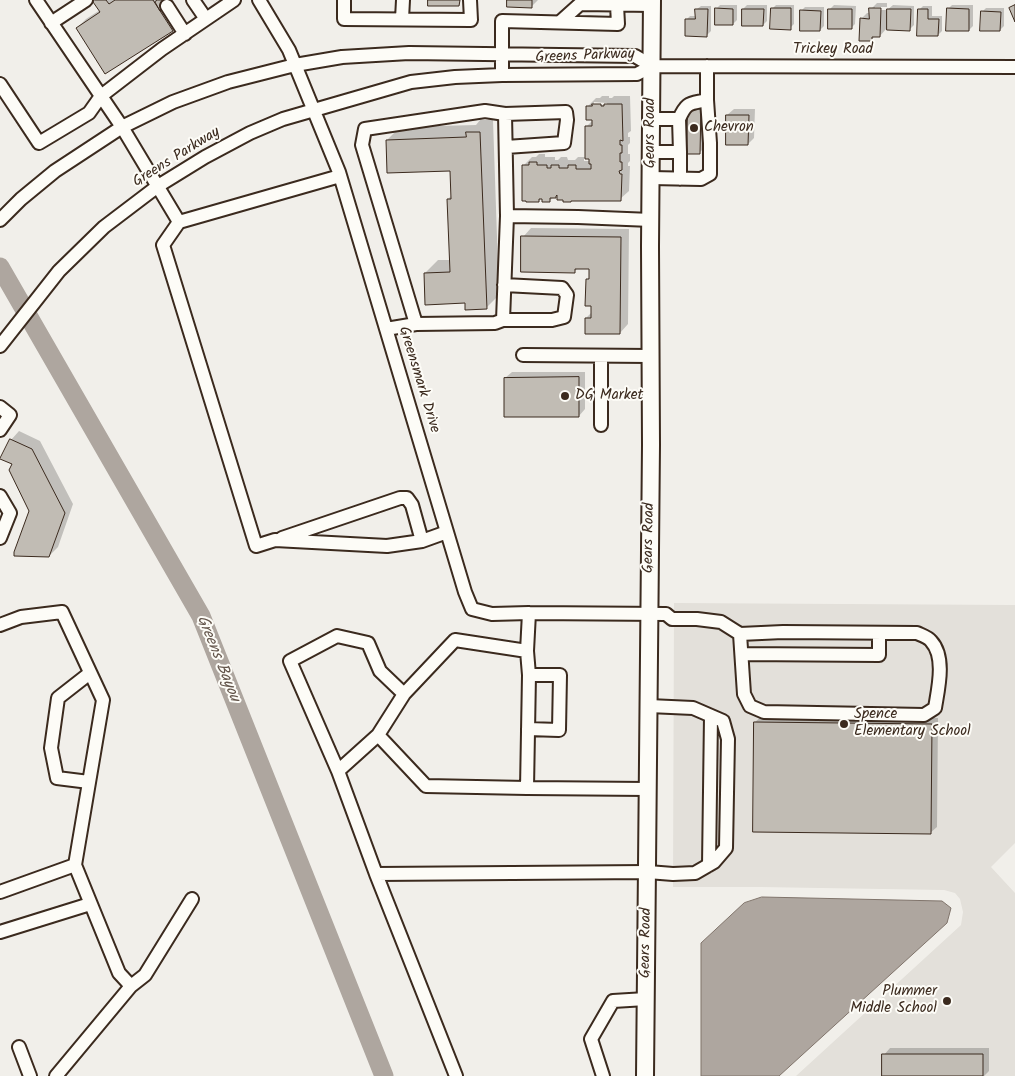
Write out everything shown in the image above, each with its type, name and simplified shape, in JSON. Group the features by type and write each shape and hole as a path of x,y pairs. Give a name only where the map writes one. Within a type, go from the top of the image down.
{"main road":[{"name":"Gears Road","path":"645,1076 648,872 652,3"}],"street":[{"path":"36,0 122,127 179,222"},
{"path":"51,23 86,0"},
{"path":"193,0 206,19"},
{"path":"0,84 38,143 89,113 101,96 162,50 234,0"},
{"name":"Greensmark Drive","path":"260,0 289,50 340,176 465,592 472,609 492,614 666,614 672,619 697,619 721,622 740,634"},
{"path":"344,0 344,19 471,20 470,0"},
{"path":"402,19 403,0"},
{"path":"560,22 580,4 617,5 652,3"},
{"path":"502,75 502,21 618,24 617,5"},
{"path":"166,6 185,34"},
{"name":"Greens Parkway","path":"0,220 21,199 55,171 122,127 173,102 228,82 295,65 342,57 409,53 635,56 652,66"},
{"name":"Greens Parkway","path":"0,346 52,279 104,227 158,186 205,157 250,133 283,119 412,82 455,77 502,75 637,74 652,66"},
{"name":"Trickey Road","path":"652,66 1015,67"},
{"path":"651,178 701,179 710,174 707,66"},
{"path":"680,179 679,119 684,108 689,104 707,100"},
{"path":"416,324 362,145 365,129 486,111 505,114 566,112 567,120 564,143 506,147"},
{"path":"503,320 507,216 505,114"},
{"path":"651,119 679,119"},
{"path":"651,152 680,152"},
{"path":"340,176 179,222 164,245 256,546 400,498 407,498 412,505 422,541"},
{"path":"507,216 650,220"},
{"path":"386,329 416,324 495,323 503,320 552,320 564,317 567,296 562,288 504,285"},
{"path":"523,355 651,356"},
{"path":"601,356 601,425"},
{"path":"0,407 10,415 0,430"},
{"path":"0,496 10,513 0,538"},
{"path":"275,540 387,546 422,541 447,532"},
{"path":"0,625 21,617 62,612 103,700 75,865 119,973 131,986"},
{"path":"527,788 529,675 527,651 529,613"},
{"path":"783,632 879,633 917,633 931,640 938,654 940,676 935,708 924,716 764,712 750,706 744,694 740,634 783,632"},
{"path":"742,654 879,655 879,633"},
{"path":"404,694 380,671 368,643 337,636 290,661 338,771 376,874 456,1076"},
{"path":"338,771 378,735 404,694 455,640 527,651"},
{"path":"89,782 57,778 51,748 58,698 90,672"},
{"path":"528,729 560,730 560,675 529,675"},
{"path":"376,874 648,872 673,874 695,872 714,862 726,848 728,739 723,720 693,708 649,706"},
{"path":"378,735 426,786 648,788"},
{"path":"0,892 75,865"},
{"path":"56,1076 131,986 145,976 192,898"},
{"path":"0,932 90,904"},
{"path":"603,1076 591,1039 613,1001 646,999"},
{"path":"19,1046 30,1076"}],"shaded area":[{"name":"Spence Elementary School","path":"674,603 1015,605 1015,843 991,867 1015,893 1015,1076 796,1076 961,925 963,912 960,899 955,893 944,890 673,887"},
{"path":"762,897 942,901 951,908 947,923 779,1076 701,1076 701,943 744,903"}],"building":[{"path":"95,0 106,0 109,4 115,0 153,0 173,31 105,74 76,28 100,12 93,2"},
{"path":"166,0 169,5 160,11 155,2"},
{"path":"428,0 460,0 459,6 428,6"},
{"path":"507,0 532,0 532,8 507,7"},
{"path":"1015,5 1015,22 1009,8"},
{"path":"715,8 733,9 733,25 715,25"},
{"path":"771,8 791,8 791,30 770,29"},
{"path":"869,8 881,8 880,37 872,37 872,41 859,41 860,18 869,19"},
{"path":"947,8 969,9 969,31 946,31"},
{"path":"695,9 708,9 707,37 685,36 685,19 695,19"},
{"path":"742,9 764,9 763,26 742,26"},
{"path":"828,9 852,9 852,29 828,29"},
{"path":"887,9 911,9 910,31 887,30"},
{"path":"918,9 928,9 928,19 939,19 938,36 917,36"},
{"path":"800,10 821,11 820,31 800,31"},
{"path":"981,11 1001,12 1000,31 980,31"},
{"path":"592,104 604,106 604,104 622,104 623,141 620,140 622,153 620,153 620,162 622,162 622,170 619,171 622,174 621,201 563,202 563,200 557,200 557,195 556,198 550,198 550,202 542,202 542,199 539,199 539,202 522,201 522,165 529,165 529,162 537,162 537,165 547,165 547,168 551,168 551,165 559,165 559,168 568,168 568,165 576,165 576,169 591,169 589,159 585,159 585,126 592,126 592,120 586,120 586,106 592,106"},
{"path":"688,105 701,106 700,154 687,154"},
{"path":"726,115 749,115 748,145 726,145"},
{"path":"466,132 480,132 487,309 465,310 465,303 425,305 424,273 450,272 447,199 451,199 450,171 387,173 386,140 466,137"},
{"path":"521,236 621,237 620,334 585,334 585,318 591,318 591,306 585,306 586,279 589,279 589,269 575,269 575,273 521,272"},
{"path":"579,377 579,417 504,417 504,378"},
{"path":"10,439 32,449 65,513 49,557 14,556 29,511 9,470 12,464 0,459"},
{"path":"754,722 932,724 931,834 753,832"},
{"path":"882,1054 983,1054 983,1076 882,1076"}],"waterway":[{"name":"Greens Bayou","path":"0,267 201,616 384,1076"}],"place":[{"name":"Chevron","path":"694,128"},
{"name":"DG Market","path":"565,396"},
{"name":"Spence Elementary School","path":"844,724"},
{"name":"Plummer Middle School","path":"947,1001"}]}
